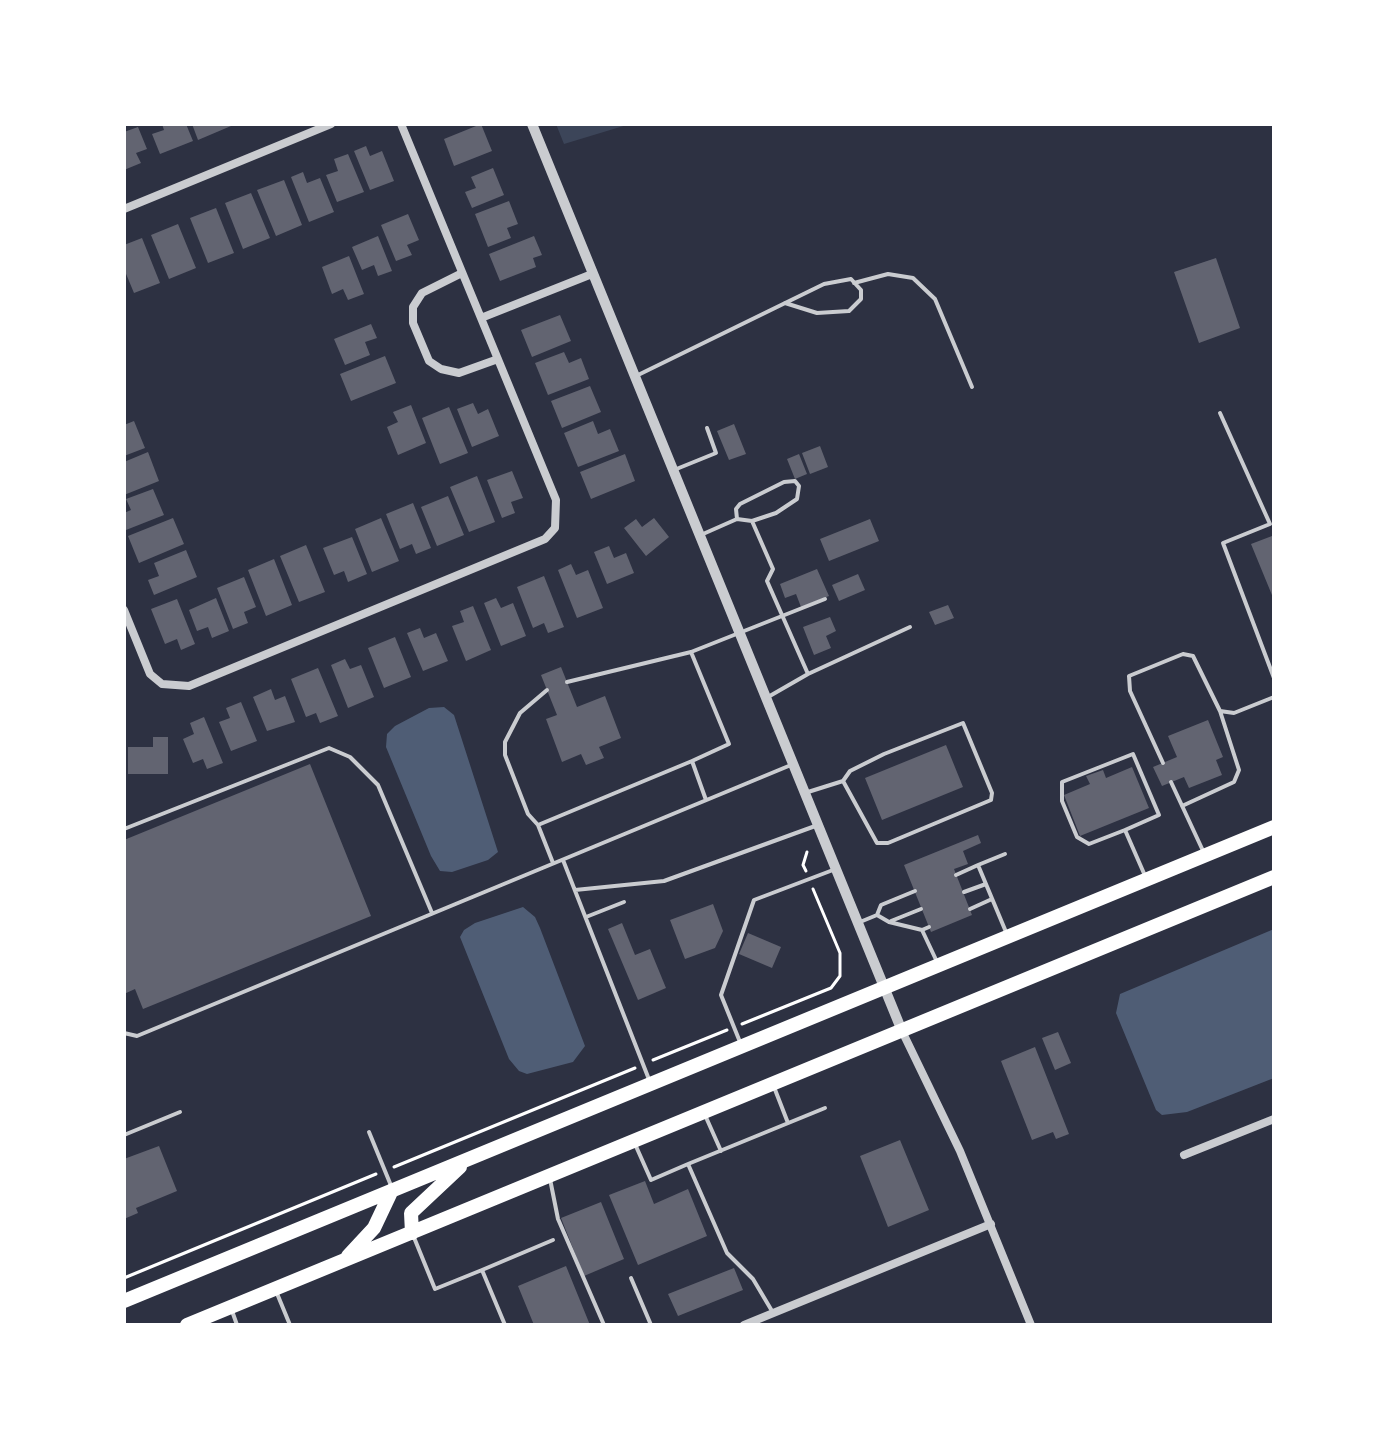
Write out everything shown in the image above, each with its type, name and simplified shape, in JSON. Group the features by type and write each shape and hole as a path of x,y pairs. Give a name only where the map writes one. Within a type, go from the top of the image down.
{"highway":[{"path":"124,1301 1274,827"},
{"path":"187,1325 1274,877"},
{"path":"412,1233 411,1213 469,1159"},
{"path":"346,1259 374,1228 392,1190"}],"street":[{"path":"124,209 331,124"},
{"path":"124,610 150,674 162,684 189,686 545,539 555,528 556,500 401,124"},
{"path":"532,124 902,1031 991,1224 1031,1325"},
{"path":"462,273 422,293 413,307 413,323 429,361 441,369 459,373 498,359"},
{"path":"481,318 592,274"},
{"path":"1184,1155 1274,1119"},
{"path":"744,1325 991,1224"}],"lane":[{"path":"854,283 888,274 913,278 935,299 972,387"},
{"path":"636,376 785,303 824,284 851,279 861,299 849,311 817,313 785,303"},
{"path":"1220,413 1270,524 1223,543 1274,678"},
{"path":"674,470 716,453 707,428"},
{"path":"701,535 737,519 752,521 776,513 797,499 799,486 795,481 784,482 740,504 736,509 737,519"},
{"path":"752,521 773,569 767,581 808,674"},
{"path":"567,682 691,652 784,618 825,599"},
{"path":"767,697 808,674 910,627"},
{"path":"538,825 729,744 691,652"},
{"path":"1163,763 1130,691 1129,676 1183,654 1193,656 1220,711 1239,770 1234,782 1182,806"},
{"path":"547,690 520,713 505,742 505,755 528,814 538,825 553,863"},
{"path":"1220,711 1234,713 1274,697"},
{"path":"806,793 843,781 850,771 884,754 963,723 992,793 991,800 888,843 877,843 843,781"},
{"path":"124,829 329,748 350,757 378,785 432,913"},
{"path":"1133,754 1159,815 1125,830 1089,844 1077,837 1062,801 1062,782 1133,754"},
{"path":"692,761 706,800"},
{"path":"124,1033 137,1036 794,763"},
{"path":"1171,782 1206,856"},
{"path":"575,890 664,881 818,825"},
{"path":"1125,830 1147,880"},
{"path":"956,875 1005,854"},
{"path":"563,859 651,1084"},
{"path":"978,865 1008,938"},
{"path":"742,1047 721,995 754,900 836,869"},
{"path":"964,892 986,884"},
{"path":"858,923 877,915 881,905 915,891"},
{"path":"970,909 992,899"},
{"path":"586,917 624,902"},
{"path":"889,922 921,909"},
{"path":"877,915 889,922 922,930 929,927"},
{"path":"922,930 939,966"},
{"path":"773,1085 788,1123"},
{"path":"634,1142 651,1180 825,1108"},
{"path":"124,1135 180,1112"},
{"path":"704,1113 721,1151"},
{"path":"369,1132 392,1190"},
{"path":"688,1164 727,1253 753,1279 773,1313"},
{"path":"549,1177 558,1219 604,1325"},
{"path":"412,1233 435,1289 553,1240"},
{"path":"482,1270 505,1325"},
{"path":"631,1278 651,1325"},
{"path":"275,1288 290,1325"},
{"path":"231,1307 237,1325"}],"path":[{"path":"124,1278 831,988 840,976 840,953 803,865 807,852"}],"shaded area":[{"path":"556,124 630,124 564,144"},
{"path":"444,707 454,715 498,852 488,860 452,872 440,871 431,856 386,747 387,734 395,726 429,708"},
{"path":"523,907 535,917 540,928 585,1046 573,1062 527,1074 519,1071 509,1059 460,937 475,923"},
{"path":"1274,929 1274,1078 1187,1112 1162,1115 1156,1110 1116,1013 1120,994"}],"building":[{"path":"162,124 186,124 193,141 160,154 152,134 164,130"},
{"path":"192,124 230,124 231,126 198,140"},
{"path":"481,124 492,151 454,166 444,139"},
{"path":"138,127 147,149 136,153 141,163 124,170 124,132"},
{"path":"366,146 370,156 382,151 394,181 370,190 354,151"},
{"path":"348,154 364,192 337,202 326,175 338,171 334,159"},
{"path":"493,168 504,195 472,208 465,192 476,188 471,177"},
{"path":"303,172 307,183 320,178 334,212 309,222 291,177"},
{"path":"284,180 302,225 276,236 257,190"},
{"path":"251,193 270,238 243,249 225,203"},
{"path":"509,201 518,224 507,228 511,238 488,247 475,214"},
{"path":"216,208 234,253 208,263 190,218"},
{"path":"408,214 419,240 407,245 412,255 396,261 381,225"},
{"path":"178,224 196,268 169,279 151,235"},
{"path":"378,236 392,271 378,276 374,265 362,270 352,247"},
{"path":"534,236 542,255 533,258 536,267 500,281 489,254"},
{"path":"142,238 160,283 134,293 124,269 124,245"},
{"path":"349,256 364,294 348,300 343,289 332,294 322,267"},
{"path":"1216,258 1240,328 1199,343 1174,272"},
{"path":"560,315 571,341 532,357 521,330"},
{"path":"371,324 377,338 365,342 370,355 345,365 334,339"},
{"path":"564,352 569,363 581,358 589,379 548,395 535,363"},
{"path":"385,356 396,383 351,401 340,374"},
{"path":"590,386 601,412 562,428 551,401"},
{"path":"473,403 478,414 488,409 499,436 472,447 457,409"},
{"path":"411,405 426,443 398,455 387,427 398,422 393,412"},
{"path":"449,407 468,453 440,464 422,418"},
{"path":"134,421 145,448 124,456 124,425"},
{"path":"593,421 598,434 610,429 619,451 578,467 564,433"},
{"path":"734,424 746,454 729,460 717,431"},
{"path":"820,446 828,467 810,474 802,453"},
{"path":"148,452 159,481 124,495 124,462"},
{"path":"625,454 635,481 591,499 580,472"},
{"path":"799,454 807,474 795,479 787,459"},
{"path":"512,471 523,498 511,502 515,513 502,518 487,480"},
{"path":"477,476 495,522 469,532 450,487"},
{"path":"153,489 164,515 126,530 124,513 131,510 126,499"},
{"path":"448,496 464,535 437,546 421,507"},
{"path":"413,503 431,548 416,554 412,544 400,549 386,514"},
{"path":"173,518 184,544 139,563 128,536"},
{"path":"381,518 399,561 372,572 355,529"},
{"path":"654,518 669,537 646,556 624,528 636,519 642,527"},
{"path":"870,519 879,541 829,561 820,539"},
{"path":"1272,536 1274,540 1274,600 1251,544"},
{"path":"352,537 367,574 348,582 344,571 334,575 323,548"},
{"path":"306,545 325,592 299,602 280,556"},
{"path":"609,546 614,558 626,553 634,573 607,584 594,552"},
{"path":"186,550 197,577 154,595 148,580 159,576 154,563"},
{"path":"274,559 292,605 266,616 248,570"},
{"path":"571,564 576,575 588,570 603,608 577,618 558,570"},
{"path":"817,569 829,596 801,607 796,594 785,598 780,584"},
{"path":"858,574 865,590 839,601 832,585"},
{"path":"544,576 564,627 548,633 544,623 533,628 517,587"},
{"path":"244,577 256,607 244,612 248,623 233,629 217,588"},
{"path":"216,598 229,631 212,638 208,627 197,631 189,610"},
{"path":"496,598 501,608 513,603 526,636 501,646 484,603"},
{"path":"177,599 195,644 181,650 177,639 165,644 151,609"},
{"path":"948,605 954,618 935,625 929,612"},
{"path":"473,606 491,650 466,661 452,626 464,622 460,611"},
{"path":"830,617 836,631 826,636 831,648 814,655 803,627"},
{"path":"420,628 424,638 436,633 448,661 423,671 407,633"},
{"path":"395,637 411,677 384,688 368,648"},
{"path":"345,659 350,669 361,665 374,697 348,708 331,665"},
{"path":"561,667 577,707 605,696 621,738 599,747 604,758 586,765 581,754 562,762 546,719 557,715 541,675"},
{"path":"318,668 338,716 320,723 316,713 306,717 291,679"},
{"path":"271,689 275,700 285,696 295,722 267,731 253,697"},
{"path":"241,702 257,741 231,751 219,722 230,718 226,708"},
{"path":"204,717 223,763 207,769 203,759 193,763 183,739 194,734 190,723"},
{"path":"1208,720 1223,757 1216,760 1222,775 1189,788 1184,777 1162,786 1153,767 1177,757 1168,736"},
{"path":"153,737 168,737 168,774 128,774 128,747 153,747"},
{"path":"946,745 963,787 882,820 865,778"},
{"path":"310,764 371,916 143,1009 135,989 124,994 124,840"},
{"path":"1132,767 1149,808 1080,836 1064,795 1090,784 1086,776 1103,770 1106,778"},
{"path":"978,835 981,843 963,851 968,864 954,869 972,915 931,932 904,865"},
{"path":"713,904 723,931 715,948 685,959 670,920"},
{"path":"622,923 635,955 650,949 666,988 638,1000 608,929"},
{"path":"748,933 781,947 772,968 739,954"},
{"path":"1058,1032 1071,1063 1055,1070 1042,1038"},
{"path":"1035,1047 1069,1134 1056,1139 1053,1132 1032,1140 1001,1061"},
{"path":"900,1140 929,1210 888,1227 860,1156"},
{"path":"159,1146 177,1191 136,1208 138,1213 124,1219 124,1159"},
{"path":"645,1181 654,1204 688,1189 707,1236 638,1265 609,1195"},
{"path":"601,1202 624,1259 584,1276 561,1218"},
{"path":"566,1266 590,1325 534,1325 518,1286"},
{"path":"734,1268 743,1290 678,1316 668,1294"}]}
